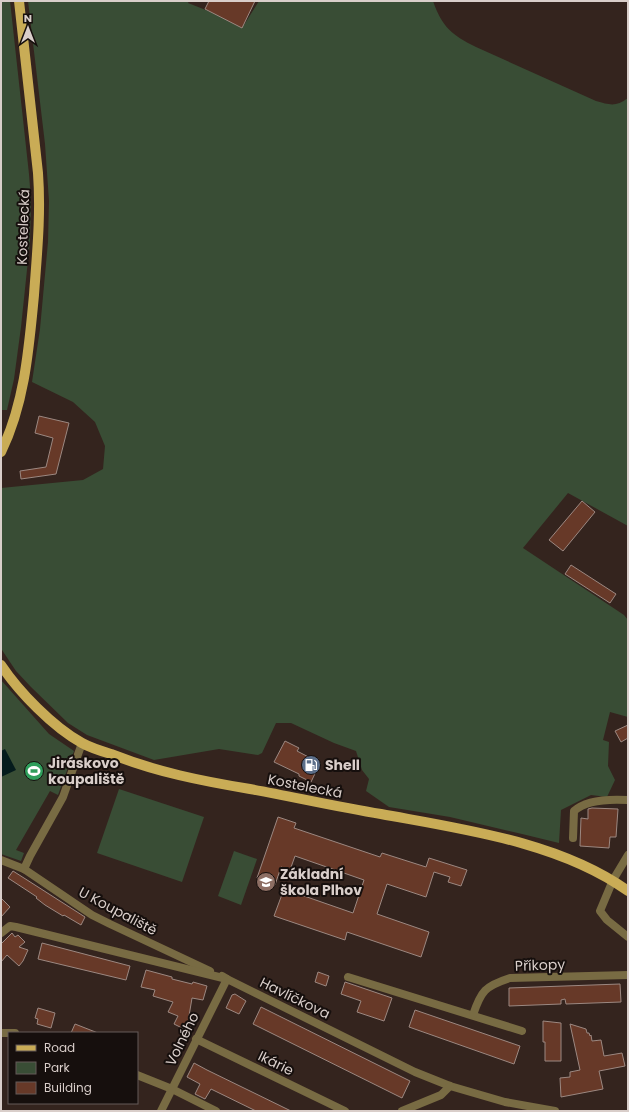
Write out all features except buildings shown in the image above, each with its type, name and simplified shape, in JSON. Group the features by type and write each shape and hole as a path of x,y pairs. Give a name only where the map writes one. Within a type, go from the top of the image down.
{"main road":[{"name":"Kostelecká","path":"1,452 20,399 30,328 39,241 40,201 38,173 19,1"},
{"name":"Kostelecká","path":"1,665 8,676 62,730 82,743 122,759 190,779 449,826 520,842 572,860 614,880 628,891"}],"street":[{"path":"24,869 63,797 82,743"},
{"path":"573,838 574,811 580,806 599,801 628,800"},
{"path":"628,855 614,880 600,911 607,920 628,937"},
{"name":"U Koupaliště","path":"1,860 24,869 92,915 227,979"},
{"name":"Havlíčkova","path":"1,933 10,926 16,927 227,979 415,1072 450,1086 505,1102 555,1111"},
{"name":"Příkopy","path":"473,1016 479,998 484,992 494,984 510,978 628,975"},
{"path":"348,977 522,1032"},
{"name":"Volného","path":"161,1111 227,979"},
{"name":"Ikárie","path":"196,1039 345,1111"},
{"path":"138,1075 172,1089 216,1111"},
{"path":"402,1111 441,1095 450,1086"}],"green space":[{"path":"1,1 10,1 31,201 30,241 21,327 14,379 7,410 1,410"},
{"path":"28,1 189,1 188,3 244,25 259,1 433,1 444,24 454,34 476,47 596,101 616,104 628,98 628,526 568,493 523,548 624,615 628,620 628,717 610,712 603,740 609,742 608,766 615,780 607,797 591,795 561,810 559,843 450,817 389,807 366,791 369,779 362,770 356,751 334,743 291,723 276,723 262,753 258,755 219,749 154,760 87,735 68,723 16,671 2,650 1,488 83,480 103,469 105,446 95,422 73,402 32,382 40,329 48,242 49,201 45,144"},
{"name":"Jiráskovo koupaliště","path":"1,680 49,734 74,751 58,795 50,791 16,850 24,853 21,861 1,854"},
{"path":"119,789 204,817 182,882 97,853"},
{"path":"234,851 257,859 241,905 218,896"}],"water":[{"path":"5,749 16,770 1,777 1,751"}],"place":[{"name":"Shell","path":"311,765"},
{"name":"Jiráskovo koupaliště","path":"34,771"},
{"name":"Základní škola Plhov","path":"266,882"}]}
